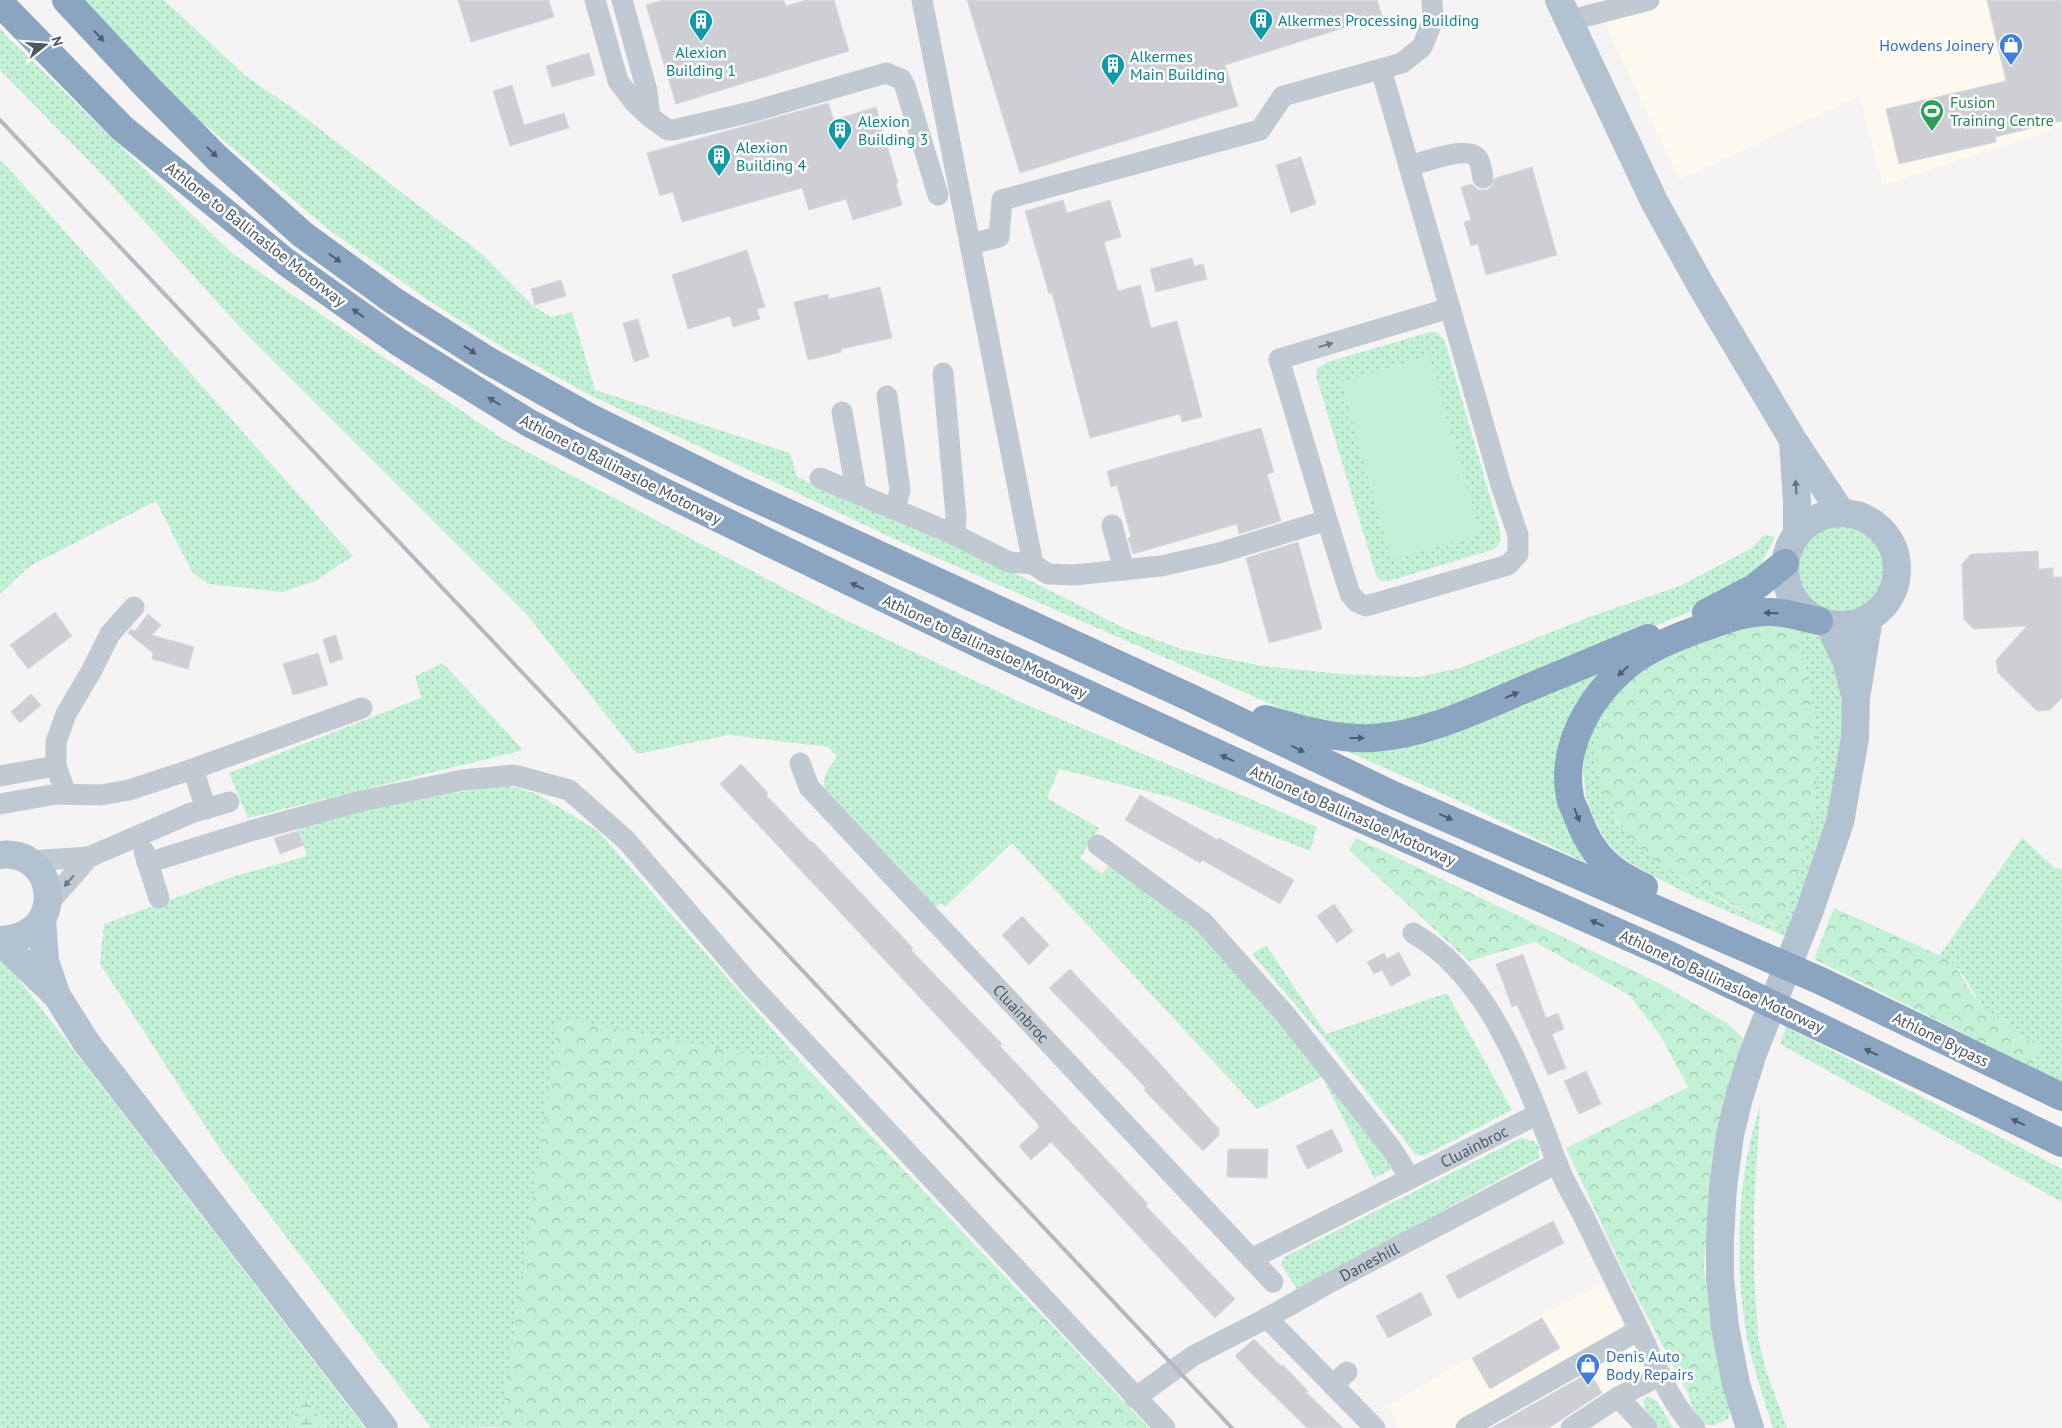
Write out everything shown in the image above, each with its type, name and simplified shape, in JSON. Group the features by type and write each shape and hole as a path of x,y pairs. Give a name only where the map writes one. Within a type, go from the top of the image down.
{"highway":[{"name":"Athlone to Ballinasloe Motorway","path":"66,0 210,151 302,234 394,301 487,360 589,417 740,491 1191,698 1391,794 1821,981"},
{"name":"Athlone to Ballinasloe Motorway","path":"0,3 122,128 286,262 400,343 529,423 706,513 983,646 1319,800 1667,954 2062,1142"},
{"path":"1191,698 1317,734 1348,738 1395,736 1420,730 1487,706 1687,622 1754,588 1785,563"},
{"path":"1821,981 1750,932 1626,879 1604,863 1594,851 1570,797 1568,766 1575,736 1588,711 1604,688 1630,664 1657,647 1690,632 1734,617 1770,612 1824,623"},
{"name":"Athlone Bypass","path":"1821,981 2062,1096"}],"main road":[{"path":"1565,12 1655,203 1700,284 1793,440 1841,512"},
{"path":"1793,440 1797,534"},
{"path":"1841,512 1867,520 1882,531 1894,552 1896,564 1894,586 1883,606 1869,618 1853,624 1824,623 1806,613 1792,596 1786,580 1785,563 1791,543 1797,534 1811,521 1841,512"},
{"path":"1750,1428 1736,1384 1724,1327 1720,1278 1723,1187 1730,1135 1753,1053 1810,910 1840,822 1854,738 1856,698 1869,618"},
{"path":"1824,623 1846,660 1856,698"},
{"path":"0,855 16,856 29,862 39,870 44,878 47,888 45,961 57,996 91,1050 384,1428"},
{"path":"0,940 14,939 30,932 45,912"},
{"path":"0,940 57,996"}],"street":[{"path":"595,0 618,82 634,102 668,130 750,112 886,73 900,79 905,86 938,195"},
{"path":"622,0 647,91 650,117"},
{"path":"922,0 1033,564"},
{"path":"970,244 999,236 1002,200 1260,130 1283,96 1402,63 1422,47 1433,20 1432,0"},
{"path":"1565,12 1583,17 1649,0"},
{"path":"1381,69 1450,308 1501,485 1518,535 1518,554 1508,565 1366,606 1357,602 1350,594 1279,359 1450,308"},
{"path":"1409,166 1460,153 1470,153 1478,158 1483,178"},
{"path":"943,373 956,516 955,535"},
{"path":"887,396 900,490 894,509"},
{"path":"842,412 855,492"},
{"path":"820,478 955,535 1009,562 1033,564 1048,574 1074,575 1161,566 1219,553 1327,520"},
{"path":"1112,524 1124,570"},
{"path":"66,794 56,766 56,742 66,714 92,670 110,634 134,606"},
{"path":"0,804 66,794 101,795 129,790 194,769 362,708"},
{"name":"Cluainbroc","path":"800,764 808,787 1273,1282"},
{"path":"0,776 56,766"},
{"path":"194,769 206,809"},
{"path":"147,863 254,830 361,801 462,780 514,775 569,790 626,840 749,983 1165,1428"},
{"path":"29,862 89,857 191,813 229,802"},
{"path":"140,835 159,898"},
{"path":"1098,845 1202,922 1286,1014 1391,1148 1410,1178"},
{"path":"45,912 89,857"},
{"path":"1413,933 1428,942 1446,957 1471,985 1493,1018 1510,1050 1557,1163 1661,1375 1686,1418 1695,1428"},
{"name":"Cluainbroc","path":"1251,1259 1538,1114"},
{"name":"Daneshill","path":"1135,1398 1193,1356 1557,1163"},
{"path":"1267,1318 1340,1379 1375,1428"},
{"path":"1466,1428 1639,1330"},
{"path":"1571,1428 1618,1397 1661,1375"},
{"path":"1618,1397 1647,1428"}],"shaded area":[{"path":"1596,0 2062,0 2062,127 1883,186 1860,96 1680,180 1611,37"},
{"path":"1603,1284 1645,1369 1553,1428 1400,1428 1387,1406 1539,1316"}],"green space":[{"path":"80,0 164,0 247,77 295,110 483,255 532,305 551,317 572,312 595,390 790,453 797,477 1003,567 1126,629 1184,650 1263,666 1342,674 1418,677 1460,668 1592,616 1680,586 1752,548 1764,535 1775,537 1761,564 1721,599 1492,693 1429,715 1380,726 1336,726 1298,716 903,543 590,395 507,350 431,302 329,230 197,118"},
{"path":"0,28 5,35 233,254 503,439 835,615 1020,702 1317,827 1310,851 1174,798 1059,769 1047,798 1099,828 1080,858 1102,874 1109,866 1122,868 1220,950 1390,1158 1392,1169 1374,1178 1322,1077 1257,1109 1012,843 945,907 941,903 936,907 825,788 825,775 837,757 828,747 729,735 637,754 528,616 246,334 99,171 0,70"},
{"path":"0,160 353,556 315,581 283,592 208,584 192,572 156,501 30,566 0,594"},
{"path":"1430,332 1437,333 1445,341 1501,540 1495,549 1389,581 1381,581 1376,575 1316,376 1317,369 1327,362"},
{"path":"1429,356 1481,534 1392,560 1341,382"},
{"path":"1840,521 1857,525 1872,535 1882,550 1886,567 1882,584 1872,599 1857,609 1840,613 1823,609 1808,599 1798,584 1794,567 1798,550 1808,535 1823,525"},
{"path":"1756,624 1796,627 1809,689 1816,736 1817,772 1808,841 1781,928 1709,892 1661,865 1644,853 1619,824 1611,809 1604,793 1597,761 1597,745 1600,730 1608,710 1633,676 1650,664 1679,649"},
{"path":"1796,627 1811,632 1829,644 1847,714 1835,802 1810,874 1785,936 1690,895 1620,856 1607,842 1594,819 1586,796 1583,771 1585,747 1591,724 1625,683 1597,766 1604,791 1618,823 1639,848 1665,867 1728,904 1780,928 1795,887 1808,841 1817,772 1814,720"},
{"path":"443,663 523,750 248,818 229,773 421,698 415,676"},
{"path":"1605,664 1565,740 1600,870 1461,802 1342,749"},
{"path":"504,784 537,794 598,831 803,1064 559,1019 501,1427 431,1428 222,1152 100,964 104,924 235,876 307,856 296,825 383,806"},
{"path":"1356,838 1661,984 1727,1023 1743,1038 1722,1112 1706,1236 1704,1268 1709,1309 1720,1368 1717,1389 1710,1394 1700,1397 1688,1394 1624,1272 1566,1148 1688,1087 1660,1035 1629,995 1535,942 1469,961 1349,850"},
{"path":"2022,838 2055,868 2062,869 2062,1082 2029,1066 2040,1048 1990,1012 1977,997 1956,966 1940,955"},
{"path":"1834,908 1952,961 1973,995 1990,1012 2040,1048 2029,1066 1814,959"},
{"path":"1266,945 1326,1034 1447,993 1512,1110 1427,1154 1422,1156 1415,1154 1330,1045 1252,954"},
{"path":"0,961 17,977 365,1428 327,1428 303,1394 290,1428 0,1428"},
{"path":"558,1018 803,1064 1149,1428 499,1428 501,1427"},
{"path":"1786,1027 2062,1169 2062,1202 1780,1044"},
{"path":"1760,1107 1754,1207 1754,1269 1758,1337 1766,1371 1787,1428 1773,1428 1772,1425 1749,1348 1740,1281 1739,1251 1742,1191 1752,1133"},
{"path":"1521,1138 1533,1141 1539,1146 1539,1158 1298,1290 1281,1265 1284,1257"},
{"path":"1720,1368 1728,1394 1730,1413 1728,1419 1715,1425 1707,1425 1702,1423 1696,1415 1688,1394 1695,1398"},
{"path":"303,1394 327,1428 290,1428"},
{"path":"1648,1397 1657,1401 1673,1428 1659,1428 1654,1422 1647,1412 1643,1400"}],"building":[{"path":"458,0 549,0 554,17 471,42"},
{"path":"664,0 784,0 786,6 806,0 834,0 849,51 676,104 646,5"},
{"name":"Alkermes Main Building","path":"967,0 1377,0 1382,16 1225,65 1238,106 1020,173"},
{"path":"1987,0 2062,0 2062,121 1995,137 1996,142 1899,164 1886,109 2006,81"},
{"path":"589,53 595,75 552,87 546,66"},
{"path":"512,85 524,125 564,113 569,128 510,146 493,91"},
{"path":"828,103 834,120 876,107 898,183 896,184 902,205 853,220 846,199 809,210 802,188 682,222 673,192 660,196 647,153"},
{"path":"1301,157 1316,204 1291,213 1276,165"},
{"path":"1532,167 1557,255 1486,275 1478,244 1471,246 1464,222 1471,220 1461,187 1472,184 1478,190 1486,190 1491,187 1495,178"},
{"path":"1063,200 1067,213 1110,200 1121,237 1104,242 1118,291 1140,285 1151,328 1177,321 1202,417 1182,422 1180,414 1090,438 1052,293 1049,294 1025,211"},
{"path":"747,250 765,307 757,309 760,319 733,327 730,316 688,329 672,275"},
{"path":"1192,258 1194,266 1203,264 1207,279 1156,292 1150,269"},
{"path":"561,280 566,296 535,305 531,289"},
{"path":"880,287 892,338 841,349 841,352 808,360 794,302 828,294 829,299"},
{"path":"638,319 649,357 634,362 623,323"},
{"path":"1261,428 1274,472 1267,474 1281,521 1239,534 1237,524 1133,554 1128,538 1131,537 1117,485 1111,487 1107,471"},
{"path":"1298,542 1322,629 1269,643 1246,558"},
{"path":"2038,551 2039,569 2053,568 2053,577 2062,577 2062,698 2050,710 2037,711 1998,673 1996,660 2027,626 1974,629 1964,620 1962,564 1971,554"},
{"path":"55,612 72,636 28,669 10,645"},
{"path":"148,614 161,625 152,635 194,647 188,669 152,659 153,653 128,633 131,629 135,631"},
{"path":"336,635 343,659 330,663 323,639"},
{"path":"318,653 328,685 293,695 283,664"},
{"path":"31,694 41,705 20,723 11,712"},
{"path":"741,764 768,793 766,795 913,948 911,950 1002,1044 1000,1046 1148,1204 1146,1206 1235,1299 1215,1318 1051,1142 1031,1160 1019,1146 1039,1128 1038,1124 720,784"},
{"path":"1140,795 1218,840 1219,838 1294,880 1280,904 1202,860 1200,863 1125,820"},
{"path":"298,831 304,845 280,854 274,838"},
{"path":"1334,904 1353,931 1337,943 1317,916"},
{"path":"1022,916 1049,945 1029,965 1002,935"},
{"path":"1399,952 1411,975 1391,986 1382,970 1374,974 1367,962 1384,953 1387,959"},
{"path":"1523,954 1546,1018 1558,1013 1564,1029 1552,1034 1566,1068 1548,1075 1517,1005 1512,1007 1496,964"},
{"path":"1070,969 1154,1057 1219,1129 1219,1135 1203,1151 1144,1090 1146,1088 1049,988"},
{"path":"1586,1071 1601,1104 1579,1114 1564,1081"},
{"path":"1332,1129 1343,1151 1307,1169 1296,1146"},
{"path":"1228,1149 1268,1149 1267,1178 1227,1177"},
{"path":"1553,1221 1564,1243 1458,1299 1446,1276"},
{"path":"1421,1292 1432,1315 1388,1338 1376,1316"},
{"path":"1542,1318 1560,1348 1490,1389 1472,1358"},
{"path":"1254,1339 1281,1366 1283,1365 1308,1391 1306,1392 1343,1428 1307,1428 1252,1374 1235,1356"},
{"path":"1590,1372 1602,1393 1549,1428 1491,1428"}],"railway":[{"path":"0,120 572,725 1232,1428"}],"place":[{"name":"Alkermes Processing Building","path":"1261,41"},
{"name":"Alexion Building 1","path":"701,42"},
{"name":"Howdens Joinery","path":"2011,66"},
{"name":"Alkermes Main Building","path":"1113,86"},
{"name":"Fusion Training Centre","path":"1932,132"},
{"name":"Alexion Building 3","path":"840,151"},
{"name":"Alexion Building 4","path":"719,177"},
{"name":"Denis Auto Body Repairs","path":"1588,1386"}]}
